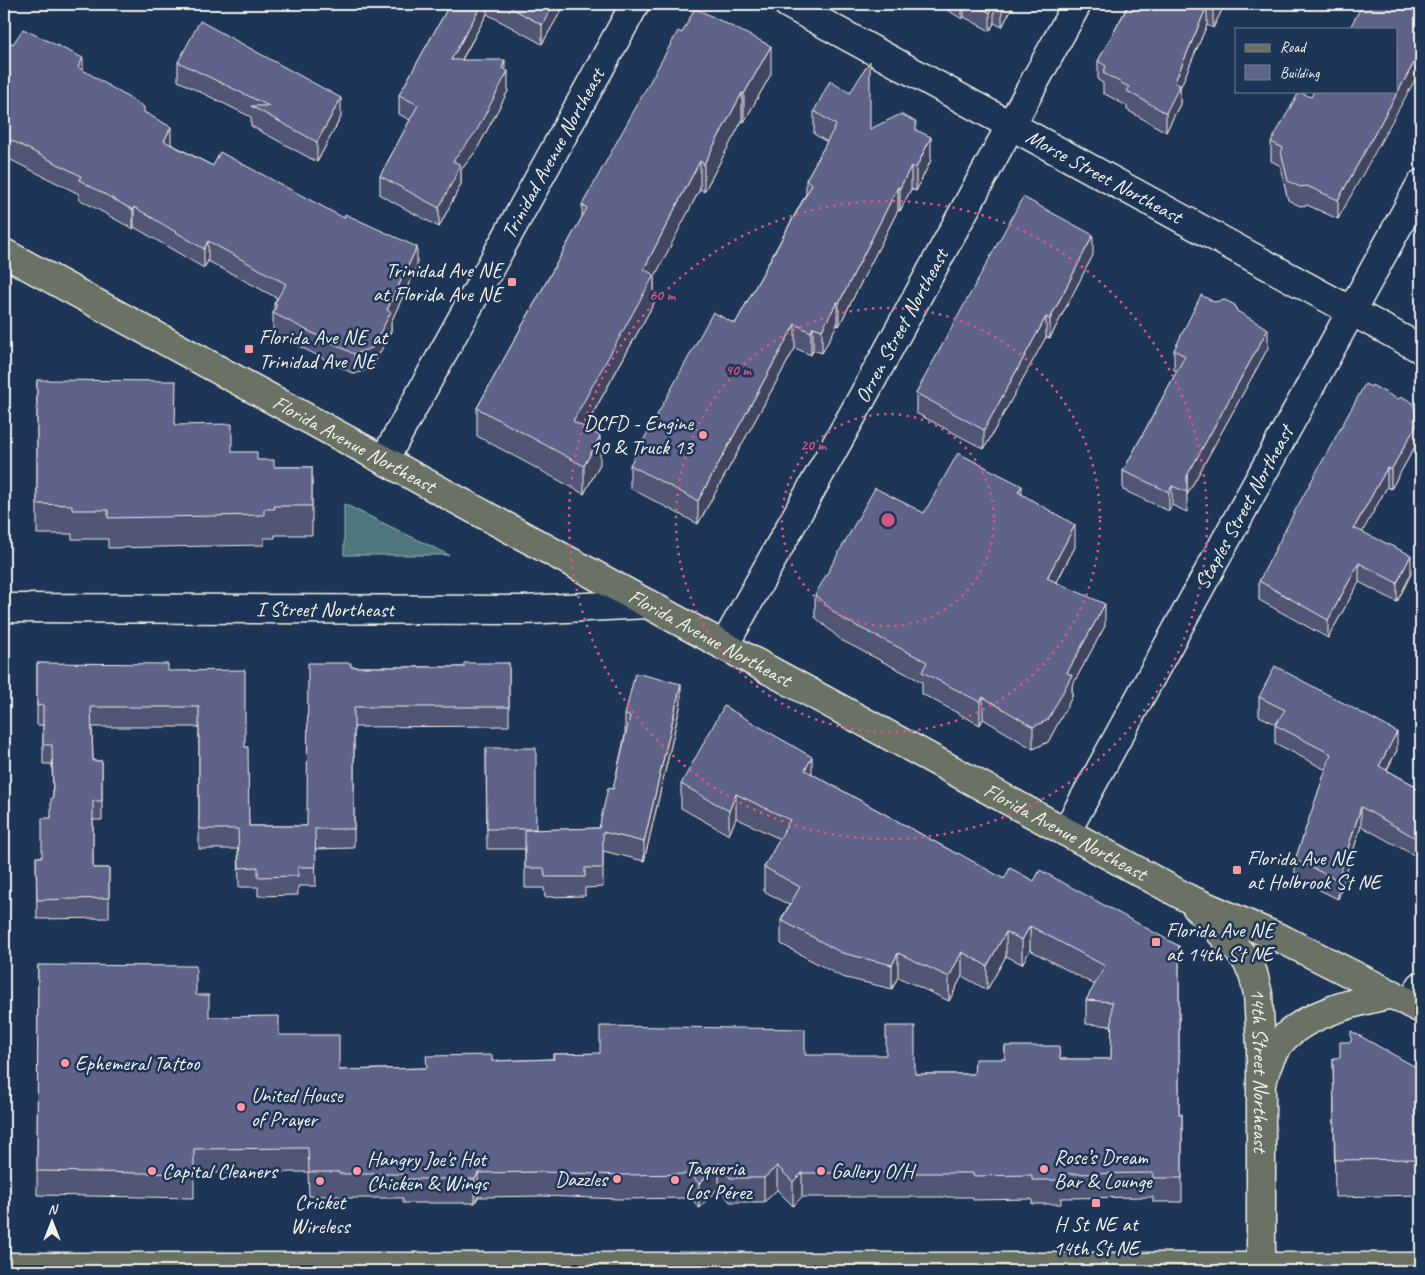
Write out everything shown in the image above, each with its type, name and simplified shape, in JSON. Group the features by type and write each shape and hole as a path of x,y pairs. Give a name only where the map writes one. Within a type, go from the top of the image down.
{"main road":[{"name":"Florida Avenue Northeast","path":"4,254 1189,899 1412,998"},
{"name":"14th Street Northeast","path":"1189,899 1245,958 1253,973 1260,1018 1261,1267"},
{"path":"1261,1085 1271,1056 1291,1031 1319,1016 1344,1006 1412,998"},
{"path":"4,1267 1421,1267"}],"street":[{"name":"Trinidad Avenue Northeast","path":"384,460 636,4"},
{"name":"Morse Street Northeast","path":"788,4 1421,349"},
{"name":"Orren Street Northeast","path":"724,646 1077,4"},
{"name":"Staples Street Northeast","path":"1066,832 1421,184"},
{"name":"I Street Northeast","path":"4,608 524,610 648,604"}],"green space":[{"path":"344,504 449,555 344,555"}],"building":[{"path":"450,4 482,4 451,60 505,60 502,68 508,71 476,132 453,161 461,165 439,208 380,176 418,105 399,95"},
{"path":"504,4 554,4 542,25"},
{"path":"974,4 994,4 990,13"},
{"path":"994,4 1004,4 1002,8"},
{"path":"1125,4 1215,4 1213,8 1207,6 1176,79 1175,83 1180,85 1166,113 1127,91 1129,87 1103,73 1106,66 1098,61 1127,8"},
{"path":"1363,4 1421,4 1421,50 1398,92 1398,28 1350,28"},
{"path":"695,8 771,46 744,94 742,93 704,164 700,161 644,269 654,275 573,421 600,436 584,466 477,408 587,208 582,205 678,31 682,33"},
{"path":"200,21 341,98 317,142 251,106 269,106 178,62"},
{"path":"23,29 83,58 78,67 144,107 144,112 171,127 164,141 213,166 220,152 344,218 345,214 417,247 387,310 391,312 372,348 354,354 273,313 277,305 274,304 286,284 208,241 204,249 134,207 133,210 79,180 81,176 9,139 4,133 4,39 13,44"},
{"path":"870,61 870,129 901,114 916,122 916,130 931,137 916,168 911,166 900,188 898,187 839,303 837,302 822,330 813,327 811,332 795,324 698,501 630,465 713,312 735,324 811,186 812,184 806,180 836,125 814,111 830,81 850,93"},
{"path":"1299,92 1311,97 1314,92 1398,92 1338,200 1307,186 1300,187 1288,181 1281,152 1283,148 1271,142"},
{"path":"1023,197 1093,235 1050,319 1046,317 984,430 916,393"},
{"path":"1201,295 1214,302 1225,300 1235,305 1237,311 1268,329 1187,476 1187,492 1172,486 1169,492 1123,471 1185,356 1174,350"},
{"path":"37,380 176,381 175,425 232,424 232,452 257,452 257,460 274,460 274,467 312,467 312,506 274,506 275,509 264,509 264,515 108,518 108,510 72,510 72,505 37,504"},
{"path":"1365,384 1371,387 1372,385 1397,399 1403,397 1413,403 1416,415 1421,417 1391,470 1387,468 1354,528 1411,555 1397,583 1359,563 1328,620 1259,581 1296,509"},
{"path":"958,453 1022,486 1018,492 1075,525 1047,578 1105,604 1067,673 1072,675 1048,720 1033,727 983,697 980,702 922,672 927,662 841,618 815,595 875,488 924,513"},
{"path":"37,663 168,664 168,671 245,670 245,747 248,747 249,826 307,826 308,663 351,663 351,667 464,667 464,663 509,663 509,707 354,707 354,829 315,829 316,867 298,867 298,876 258,877 258,867 239,868 238,829 199,829 199,707 91,707 93,761 102,761 102,801 93,801 93,868 109,868 109,898 37,900 36,857 42,857 42,818 51,818 51,798 53,798 52,745 43,745 43,705 37,706"},
{"path":"1275,666 1397,732 1379,766 1421,789 1421,841 1361,807 1338,880 1295,860 1331,754 1275,725 1285,710 1259,697"},
{"path":"635,673 681,684 644,842 603,832 603,868 585,868 585,877 545,877 544,868 525,868 525,830 599,828 608,788 613,789 630,716 625,715"},
{"path":"724,706 812,757 805,770 1004,879 1010,868 1034,881 1040,870 1179,946 1179,1114 1182,1114 1182,1178 1153,1178 1153,1173 1061,1174 1061,1180 1032,1180 1032,1175 973,1176 973,1173 802,1173 793,1182 777,1166 764,1178 730,1178 719,1163 699,1184 691,1174 478,1173 475,1179 403,1179 403,1174 309,1172 308,1148 194,1149 194,1174 37,1171 38,965 196,966 196,995 209,995 209,1017 279,1016 279,1035 339,1035 339,1070 427,1068 426,1056 492,1055 492,1061 554,1059 553,1054 600,1053 600,1026 805,1029 805,1055 886,1055 886,1026 915,1026 915,1074 974,1074 975,1059 1005,1059 1005,1046 1059,1046 1060,1059 1111,1059 1112,1002 1086,1000 1105,966 1030,926 1022,940 1006,932 987,966 962,952 949,977 898,953 892,965 842,953 781,920 800,887 764,867 790,820 736,794 729,811 681,784"},
{"path":"486,748 536,748 536,829 487,829"},
{"path":"1351,1031 1421,1070 1421,1159 1335,1160 1333,1058 1340,1058 1340,1042 1351,1042"}],"place":[{"name":"Trinidad Ave NE at Florida Ave NE","path":"512,282"},
{"name":"Florida Ave NE at Trinidad Ave NE","path":"249,349"},
{"name":"DCFD - Engine 10 & Truck 13","path":"703,435"},
{"name":"Florida Ave NE at Holbrook St NE","path":"1237,870"},
{"name":"Florida Ave NE at 14th St NE","path":"1156,942"},
{"name":"Ephemeral Tattoo","path":"65,1063"},
{"name":"United House of Prayer","path":"241,1107"},
{"name":"Rose’s Dream Bar & Lounge","path":"1044,1169"},
{"name":"Capital Cleaners","path":"152,1171"},
{"name":"Hangry Joe's Hot Chicken & Wings","path":"357,1171"},
{"name":"Gallery O/H","path":"821,1171"},
{"name":"Dazzles","path":"617,1179"},
{"name":"Taqueria Los Pérez","path":"675,1180"},
{"name":"Cricket Wireless","path":"320,1181"},
{"name":"H St NE at 14th St NE","path":"1096,1203"}]}
